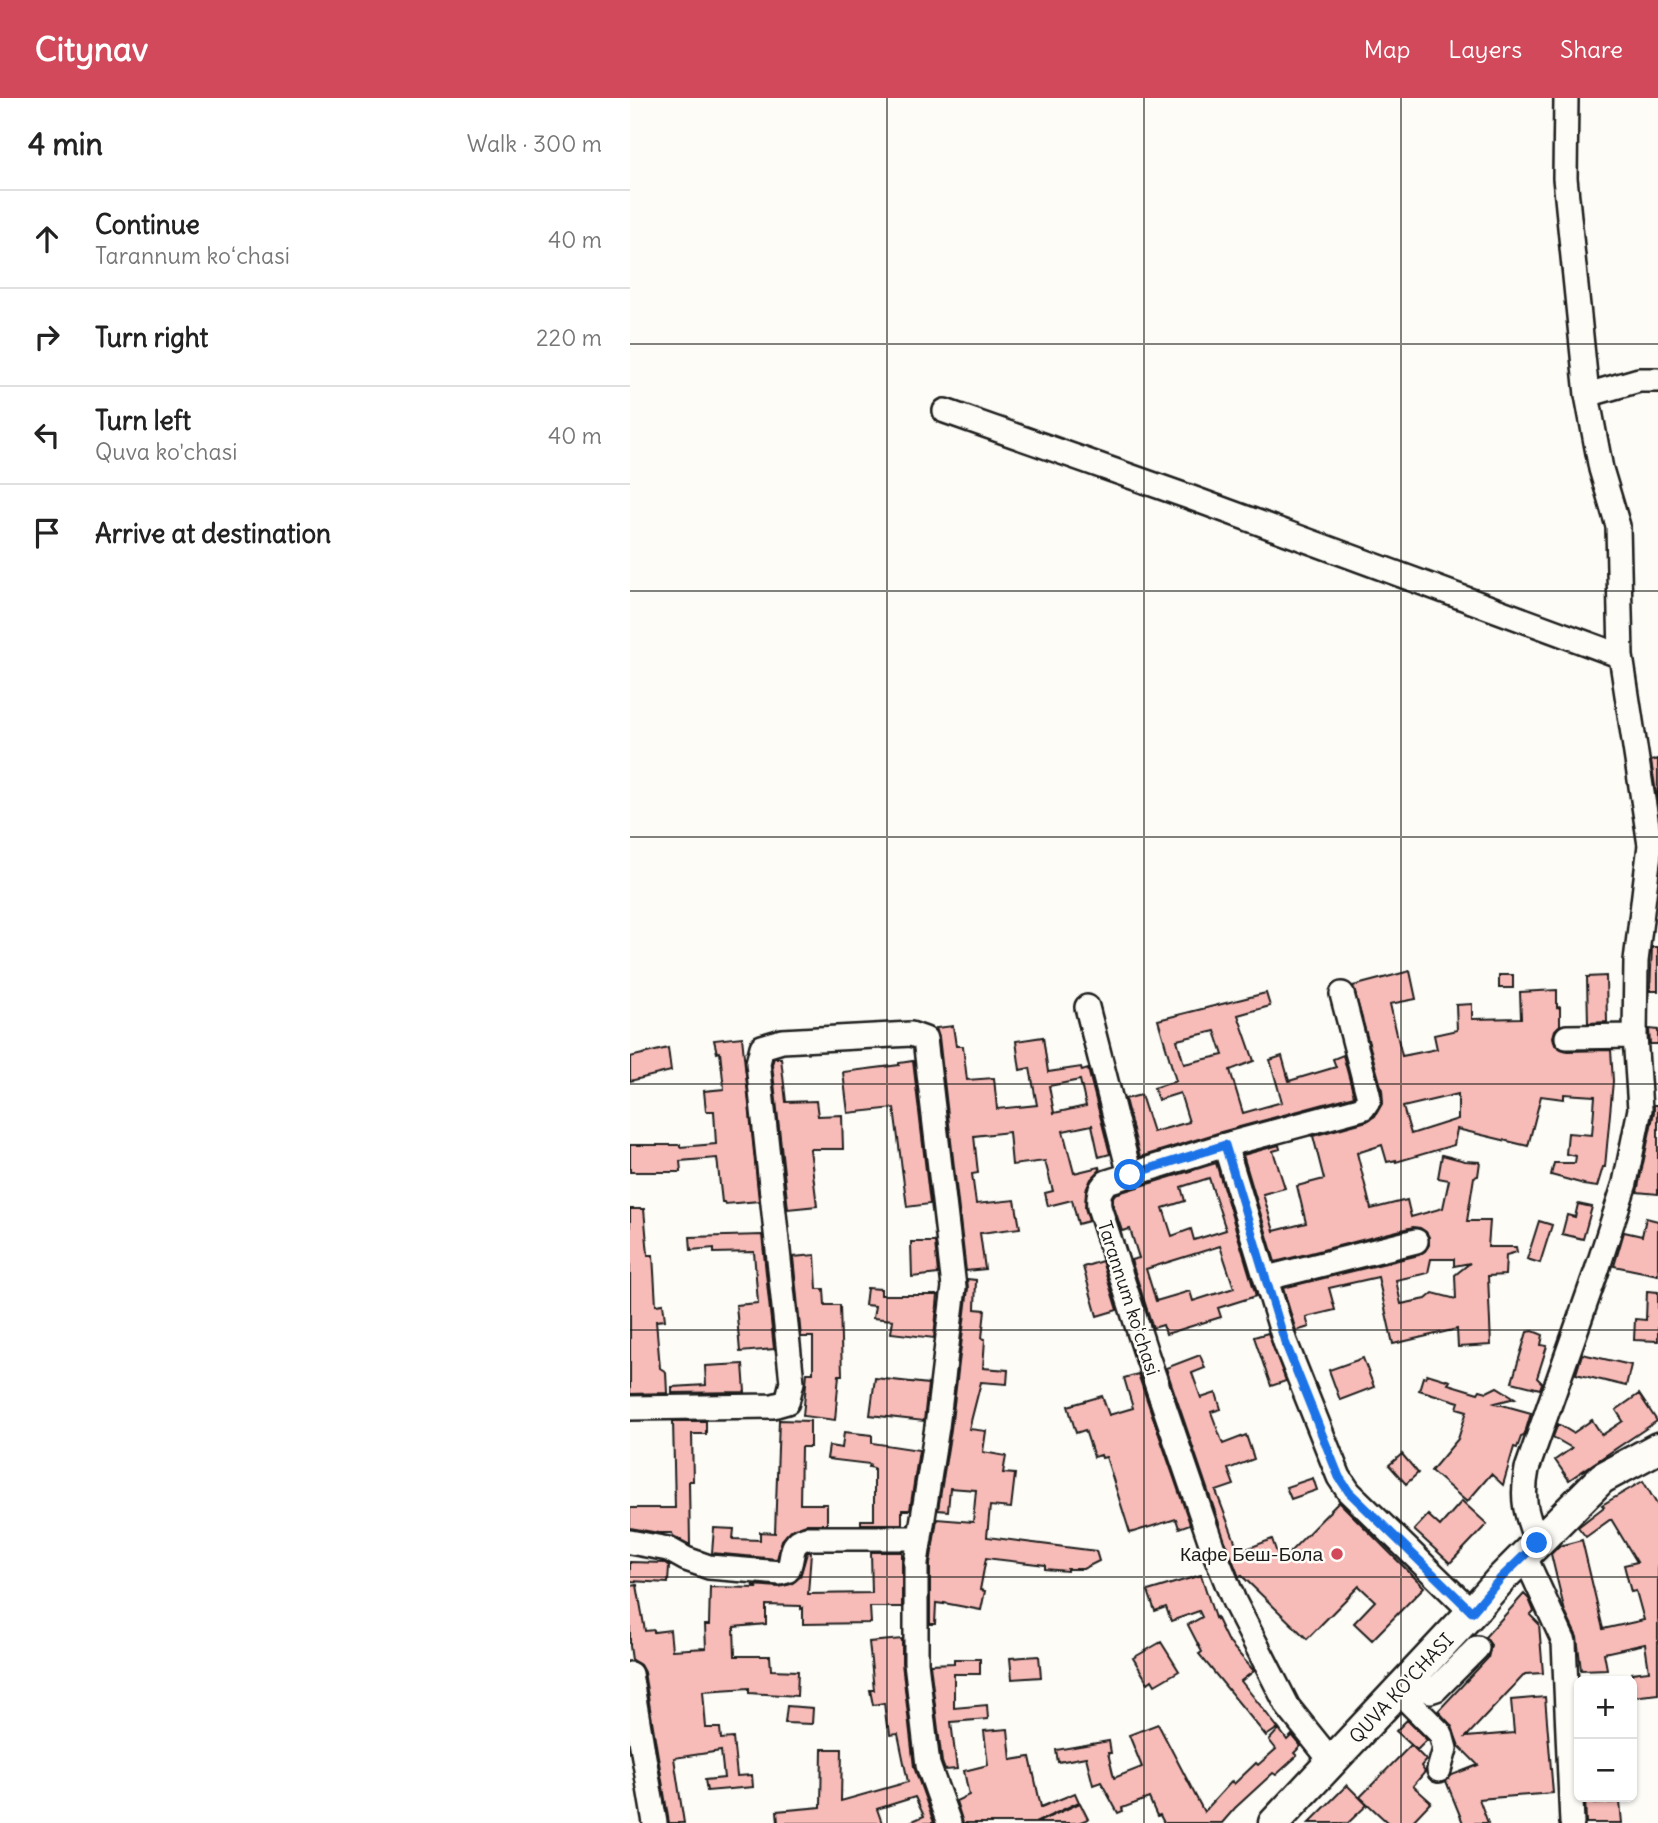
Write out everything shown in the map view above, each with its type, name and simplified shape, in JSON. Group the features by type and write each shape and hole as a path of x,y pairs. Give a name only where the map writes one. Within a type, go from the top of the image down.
{"main road":[{"name":"QUVA KO'CHASI","path":"1274,1823 1501,1578 1602,1478 1658,1448"}],"street":[{"path":"1566,98 1564,178 1587,395 1601,469 1618,526 1621,656 1654,844 1636,961 1640,1109 1625,1183 1538,1435 1523,1487 1531,1549 1564,1642 1572,1823"},
{"path":"1587,395 1639,380 1658,380"},
{"path":"945,411 1189,497 1621,656"},
{"name":"Tarannum koʻchasi","path":"1332,1762 1289,1707 1234,1601 1207,1533 1145,1350 1098,1198 1102,1186 1107,1182 1225,1145 1363,1108 1367,1104 1368,1094 1342,994"},
{"path":"1087,1007 1130,1175"},
{"path":"630,1408 773,1406 787,1402 792,1382 758,1063 762,1047 782,1041 911,1034 925,1039 954,1287 937,1427 916,1563 916,1662 928,1765 950,1823"},
{"path":"1567,1037 1636,1036"},
{"path":"1225,1145 1285,1342 1339,1477 1349,1492 1472,1612"},
{"path":"1267,1278 1416,1241"},
{"path":"630,1542 668,1549 709,1567 780,1573 787,1571 790,1566 793,1547 798,1540 806,1538 920,1538"},
{"path":"1405,1684 1430,1691 1436,1689 1477,1648"},
{"path":"630,1674 655,1823"},
{"path":"1405,1684 1441,1734 1445,1749 1439,1770"}],"building":[{"path":"1658,759 1658,805 1651,761"},
{"path":"1652,947 1658,947 1658,991 1650,991"},
{"path":"1410,971 1416,999 1390,1004 1402,1056 1437,1049 1434,1035 1457,1030 1456,1005 1472,1004 1472,1019 1521,1018 1520,992 1557,990 1560,1025 1553,1037 1555,1045 1567,1051 1611,1050 1613,1081 1605,1167 1597,1187 1551,1175 1554,1163 1575,1163 1576,1156 1566,1154 1568,1133 1592,1135 1595,1096 1564,1094 1564,1099 1541,1096 1528,1146 1457,1129 1454,1145 1396,1162 1387,1162 1382,1145 1357,1153 1371,1209 1407,1200 1411,1217 1443,1208 1449,1180 1438,1178 1442,1155 1480,1162 1478,1176 1474,1177 1467,1221 1490,1221 1488,1247 1516,1247 1517,1252 1506,1255 1505,1275 1488,1276 1491,1345 1458,1347 1457,1329 1393,1344 1378,1277 1329,1288 1335,1310 1306,1317 1309,1327 1296,1331 1283,1288 1419,1255 1429,1245 1426,1232 1413,1227 1275,1262 1243,1155 1279,1145 1280,1149 1273,1151 1285,1188 1263,1194 1274,1231 1306,1223 1297,1186 1324,1179 1313,1136 1367,1121 1375,1116 1383,1102 1353,986","holes":["1458,1094 1458,1119 1411,1134 1403,1107","1431,1259 1454,1259 1454,1266 1470,1263 1455,1275 1456,1299 1433,1293 1426,1299 1401,1304 1396,1280 1428,1273"]},
{"path":"1499,975 1513,975 1513,988 1499,988"},
{"path":"1606,976 1607,1022 1588,1023 1587,977"},
{"path":"1266,993 1270,1006 1238,1015 1254,1061 1230,1070 1243,1113 1282,1102 1270,1060 1282,1056 1289,1081 1336,1067 1333,1059 1343,1055 1354,1096 1140,1157 1125,1099 1141,1095 1153,1132 1189,1122 1180,1093 1158,1100 1154,1088 1176,1081 1158,1020","holes":["1215,1031 1223,1055 1184,1064 1177,1040"]},
{"path":"953,1026 956,1046 963,1046 967,1080 994,1078 997,1109 1037,1105 1030,1068 1020,1070 1016,1041 1043,1037 1048,1072 1081,1067 1082,1071 1088,1069 1110,1154 1099,1157 1092,1125 1063,1131 1074,1173 1099,1167 1100,1170 1091,1179 1086,1190 1085,1208 1089,1221 1078,1224 1072,1200 1048,1206 1045,1193 1053,1191 1045,1161 1012,1165 1009,1132 974,1136 978,1173 972,1174 976,1204 1015,1200 1020,1228 980,1233 985,1269 966,1271 936,1028","holes":["1080,1080 1086,1106 1054,1113 1049,1086"]},
{"path":"1649,1029 1658,1030 1658,1044 1650,1044"},
{"path":"742,1037 759,1201 722,1202 717,1158 680,1161 681,1172 630,1172 630,1145 680,1147 716,1144 714,1111 706,1111 704,1091 724,1089 720,1052 717,1053 714,1040"},
{"path":"668,1048 671,1071 630,1081 630,1057"},
{"path":"774,1058 781,1058 786,1102 816,1101 818,1116 842,1115 843,1149 810,1149 817,1206 788,1209 772,1064"},
{"path":"913,1061 930,1204 907,1207 894,1108 848,1113 843,1072"},
{"path":"1654,1105 1658,1105 1658,1194 1637,1192"},
{"path":"1216,1163 1256,1296 1218,1308 1221,1317 1166,1334 1163,1325 1153,1328 1131,1260 1139,1258 1130,1229 1122,1231 1113,1204 1115,1194","holes":["1209,1178 1226,1230 1194,1240 1191,1229 1172,1236 1163,1208 1185,1201 1181,1187","1220,1246 1234,1288 1193,1301 1190,1291 1156,1301 1146,1269"]},
{"path":"1578,1204 1592,1207 1583,1239 1562,1234 1567,1215 1575,1217"},
{"path":"630,1209 644,1209 648,1255 653,1255 656,1305 663,1304 665,1320 656,1321 660,1368 666,1372 667,1393 630,1394"},
{"path":"1646,1218 1658,1221 1658,1275 1614,1266 1624,1232 1642,1236"},
{"path":"1539,1221 1552,1225 1540,1263 1527,1259"},
{"path":"762,1235 774,1349 740,1352 736,1305 758,1303 754,1252 714,1253 714,1248 691,1250 690,1237"},
{"path":"911,1242 935,1242 938,1274 912,1277"},
{"path":"815,1255 817,1289 824,1289 825,1305 840,1305 842,1375 839,1375 835,1420 803,1416 807,1373 813,1373 813,1337 801,1337 793,1257"},
{"path":"1102,1261 1117,1310 1097,1316 1083,1267"},
{"path":"967,1279 976,1280 975,1309 985,1310 983,1368 1008,1370 1007,1384 981,1382 969,1429 986,1431 983,1452 1006,1456 1003,1473 1015,1474 1011,1508 990,1506 987,1537 1096,1551 1099,1561 1083,1569 1067,1571 1045,1569 1045,1565 986,1558 980,1590 985,1591 981,1610 936,1603 935,1624 930,1624 930,1564 937,1519 973,1522 976,1490 950,1488 948,1511 938,1510 951,1429"},
{"path":"867,1288 881,1289 881,1295 938,1295 934,1338 891,1333 893,1320 873,1318 875,1306 865,1305"},
{"path":"1647,1291 1658,1292 1658,1341 1634,1340 1635,1319 1646,1320"},
{"path":"1527,1332 1543,1335 1541,1345 1547,1346 1537,1378 1542,1383 1540,1389 1512,1382"},
{"path":"1268,1333 1286,1381 1271,1386 1254,1337"},
{"path":"1582,1354 1631,1365 1626,1386 1576,1374"},
{"path":"1200,1355 1205,1368 1192,1373 1201,1398 1216,1393 1221,1409 1211,1412 1223,1444 1246,1435 1254,1459 1228,1469 1234,1485 1216,1491 1239,1552 1272,1539 1280,1562 1339,1502 1424,1587 1372,1640 1354,1623 1375,1601 1359,1586 1307,1639 1242,1576 1239,1577 1166,1368"},
{"path":"1363,1358 1374,1387 1340,1400 1329,1370"},
{"path":"743,1364 745,1392 672,1393 672,1387 706,1385 705,1366"},
{"path":"1138,1374 1190,1524 1179,1528 1176,1519 1130,1533 1106,1457 1094,1457 1085,1430 1076,1433 1068,1406 1102,1396 1109,1415 1133,1408 1124,1378"},
{"path":"1427,1374 1478,1393 1480,1390 1487,1392 1497,1387 1515,1398 1495,1403 1531,1413 1524,1436 1517,1448 1514,1447 1503,1485 1491,1474 1467,1502 1431,1471 1458,1439 1467,1411 1457,1408 1459,1402 1419,1390 1423,1377 1426,1378"},
{"path":"875,1378 928,1384 924,1421 870,1415"},
{"path":"1639,1394 1657,1421 1569,1480 1555,1460 1572,1448 1553,1437 1558,1424 1573,1433 1592,1420 1602,1435 1623,1421 1616,1410"},
{"path":"779,1420 810,1421 810,1447 801,1447 800,1504 827,1504 827,1524 806,1524 791,1530 782,1540 777,1559 712,1553 714,1528 734,1529 733,1539 760,1540 760,1532 775,1533"},
{"path":"673,1421 706,1421 706,1434 692,1434 693,1481 689,1481 690,1545 672,1533 630,1528 630,1508 675,1508"},
{"path":"844,1432 872,1435 872,1443 919,1450 910,1510 902,1510 902,1524 861,1524 861,1520 874,1520 874,1468 869,1467 870,1464 827,1459 829,1446 842,1448"},
{"path":"1402,1454 1418,1473 1406,1484 1389,1465"},
{"path":"1313,1478 1317,1490 1291,1499 1286,1487"},
{"path":"1643,1481 1658,1506 1658,1694 1637,1696 1637,1676 1632,1676 1632,1673 1649,1671 1645,1644 1604,1653 1607,1669 1581,1670 1577,1637 1565,1612 1551,1554 1559,1546 1582,1540 1603,1629 1644,1620 1636,1591 1631,1592 1624,1565 1637,1562 1611,1519 1586,1537 1578,1527 1604,1507 1602,1505"},
{"path":"1462,1501 1487,1524 1450,1563 1414,1530 1428,1515 1440,1526"},
{"path":"811,1552 808,1594 872,1593 871,1552 902,1552 902,1607 870,1607 871,1623 803,1624 801,1606 766,1605 766,1624 734,1627 735,1656 770,1656 771,1670 798,1671 797,1696 749,1693 749,1688 703,1691 706,1728 720,1728 721,1739 733,1738 737,1776 752,1775 753,1787 707,1791 705,1780 724,1778 721,1751 674,1758 684,1823 669,1823 644,1672 640,1665 632,1660 630,1586 637,1585 645,1631 670,1630 672,1650 706,1648 705,1625 709,1625 710,1587 758,1588 752,1585 779,1587 791,1584 800,1577 807,1553"},
{"path":"630,1562 665,1563 669,1566 668,1583 630,1581"},
{"path":"1201,1575 1215,1618 1227,1640 1254,1671 1241,1681 1278,1728 1266,1736 1199,1654 1202,1652 1188,1625 1202,1617 1199,1611 1171,1621 1166,1607 1155,1611 1148,1591"},
{"path":"1524,1594 1534,1611 1530,1615 1539,1624 1543,1673 1525,1674 1466,1737 1514,1733 1511,1700 1545,1697 1553,1793 1479,1799 1488,1823 1463,1823 1446,1781 1452,1775 1478,1765 1459,1746 1451,1725 1438,1711 1488,1658 1491,1645 1485,1637"},
{"path":"902,1639 902,1663 914,1767 934,1823 908,1823 924,1816 915,1797 877,1809 882,1823 778,1823 777,1811 821,1807 822,1749 842,1749 841,1801 908,1782 898,1734 890,1735 884,1703 873,1705 870,1690 874,1690 869,1642"},
{"path":"1161,1642 1179,1671 1155,1685 1152,1680 1148,1683 1133,1658"},
{"path":"1039,1656 1041,1677 1012,1679 1010,1658"},
{"path":"954,1659 980,1659 980,1674 954,1674 954,1708 987,1705 988,1719 951,1722 957,1769 945,1770 930,1664 954,1663"},
{"path":"787,1706 813,1708 812,1724 785,1723"},
{"path":"1407,1720 1427,1740 1417,1750 1396,1731"},
{"path":"1158,1724 1204,1812 1232,1781 1234,1784 1276,1749 1269,1740 1279,1729 1287,1740 1292,1735 1301,1746 1294,1753 1297,1756 1276,1775 1273,1773 1222,1823 1164,1823 1160,1815 1157,1816 1149,1798 1122,1808 1123,1811 1118,1813 1101,1782 1093,1785 1086,1757 1058,1762 1056,1750 1109,1741 1111,1753 1108,1753 1114,1778 1142,1767 1129,1735"},
{"path":"1008,1729 1011,1760 1030,1757 1041,1807 1075,1793 1079,1802 1035,1823 963,1823 956,1801 969,1795 964,1771 988,1765 984,1731"},
{"path":"1411,1745 1426,1760 1421,1766 1425,1772 1413,1786 1431,1802 1411,1823 1388,1823 1360,1797"},
{"path":"1347,1785 1367,1805 1348,1823 1309,1823"},
{"path":"1585,1802 1620,1802 1622,1823 1586,1823"},
{"path":"1080,1803 1088,1819 1078,1823 1036,1823"}],"place":[{"name":"Кафе Беш-Бола","path":"1337,1554"}],"route":[{"path":"1130,1175 1225,1145 1285,1342 1339,1477 1349,1492 1472,1612 1501,1578 1537,1543"}]}
